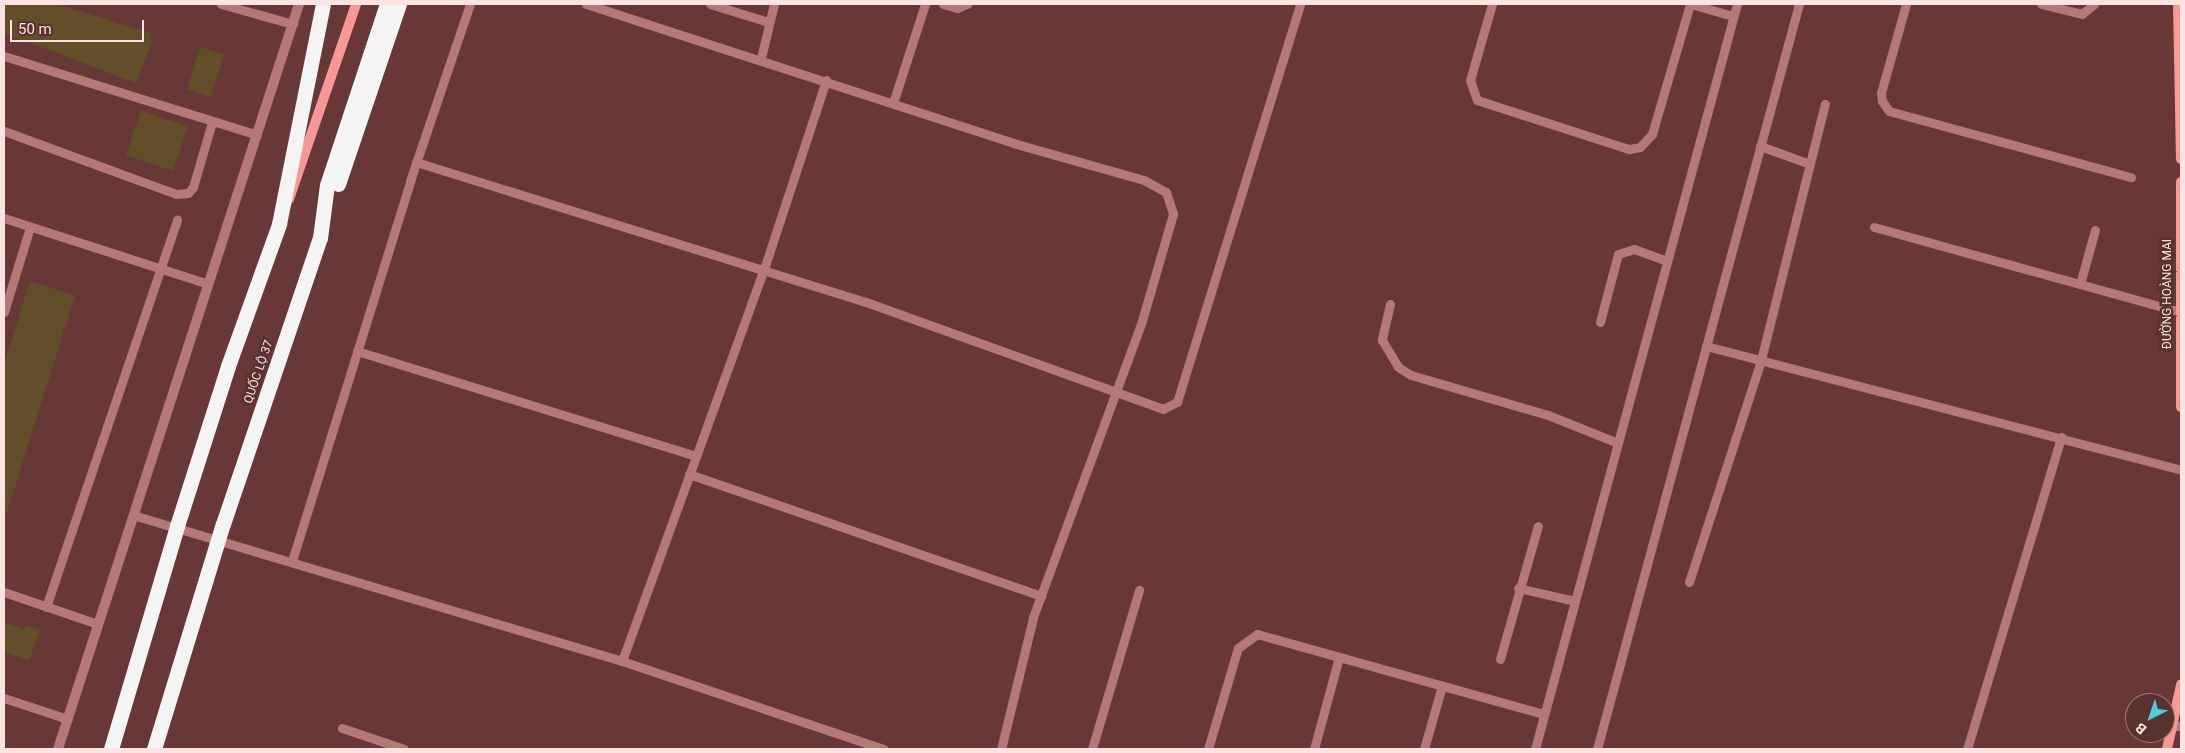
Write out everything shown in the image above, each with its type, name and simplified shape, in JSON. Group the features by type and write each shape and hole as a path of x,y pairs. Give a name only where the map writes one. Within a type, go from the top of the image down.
{"highway":[{"path":"111,749 177,526 228,366 279,224 323,4"},
{"name":"QUỐC LỘ 37","path":"154,749 219,538 320,238 327,185 387,4"},
{"path":"320,238 399,4"}],"street":[{"path":"58,749 299,4"},
{"path":"279,224 302,169 356,4"},
{"path":"2178,4 2181,159"},
{"name":"ĐƯỜNG HOÀNG MAI","path":"2181,182 2181,406"},
{"path":"2167,749 2177,726 2181,686"}],"lane":[{"path":"221,4 293,24"},
{"path":"292,561 416,162 470,4"},
{"path":"586,4 761,58 1012,143 1144,180 1166,192 1173,214 1142,321 1042,596 1001,749"},
{"path":"710,4 768,22"},
{"path":"761,58 768,22 774,4"},
{"path":"893,103 926,4"},
{"path":"943,4 957,8 967,4"},
{"path":"416,162 764,269 1038,362 1163,410 1177,402 1300,4"},
{"path":"1492,4 1470,80 1477,100 1629,149 1640,147 1652,134 1690,4 1733,16"},
{"path":"1535,749 1737,4"},
{"path":"1597,749 1799,4"},
{"path":"1906,4 1881,93 1882,101 1889,111 2131,177"},
{"path":"2041,4 2082,14 2094,4"},
{"path":"4,56 257,135"},
{"path":"622,660 764,269 826,80"},
{"path":"1689,582 1761,360 1825,104"},
{"path":"4,131 176,194 188,193 194,187 212,122"},
{"path":"1760,146 1810,164"},
{"path":"4,218 208,284"},
{"path":"46,607 158,268 177,220"},
{"path":"4,312 30,227"},
{"path":"1874,227 2180,312"},
{"path":"2080,284 2095,230"},
{"path":"1600,322 1618,254 1624,249 1634,248 1667,261"},
{"path":"1390,304 1382,340 1398,367 1411,375 1548,415 1618,443"},
{"path":"1706,346 2061,437 2181,470"},
{"path":"357,351 696,456"},
{"path":"1967,749 2061,437"},
{"path":"689,474 1042,596"},
{"path":"134,514 622,660 884,749"},
{"path":"1500,659 1518,588 1538,526"},
{"path":"1518,588 1575,602"},
{"path":"1092,749 1139,590"},
{"path":"4,592 98,624"},
{"path":"1208,749 1238,648 1257,634 1544,714"},
{"path":"1314,749 1339,658"},
{"path":"1424,749 1442,686"},
{"path":"4,698 68,719"},
{"path":"342,728 404,749"}],"shaded area":[{"path":"4,4 2181,4 2181,749 4,749"}],"building":[{"path":"4,4 57,4 151,33 152,42 136,83 4,33"},
{"path":"200,47 224,55 211,97 187,89"},
{"path":"141,111 188,126 173,171 126,155"},
{"path":"30,281 75,296 7,512 4,511 4,365"},
{"path":"4,622 24,629 26,625 40,630 29,660 4,652"}]}
